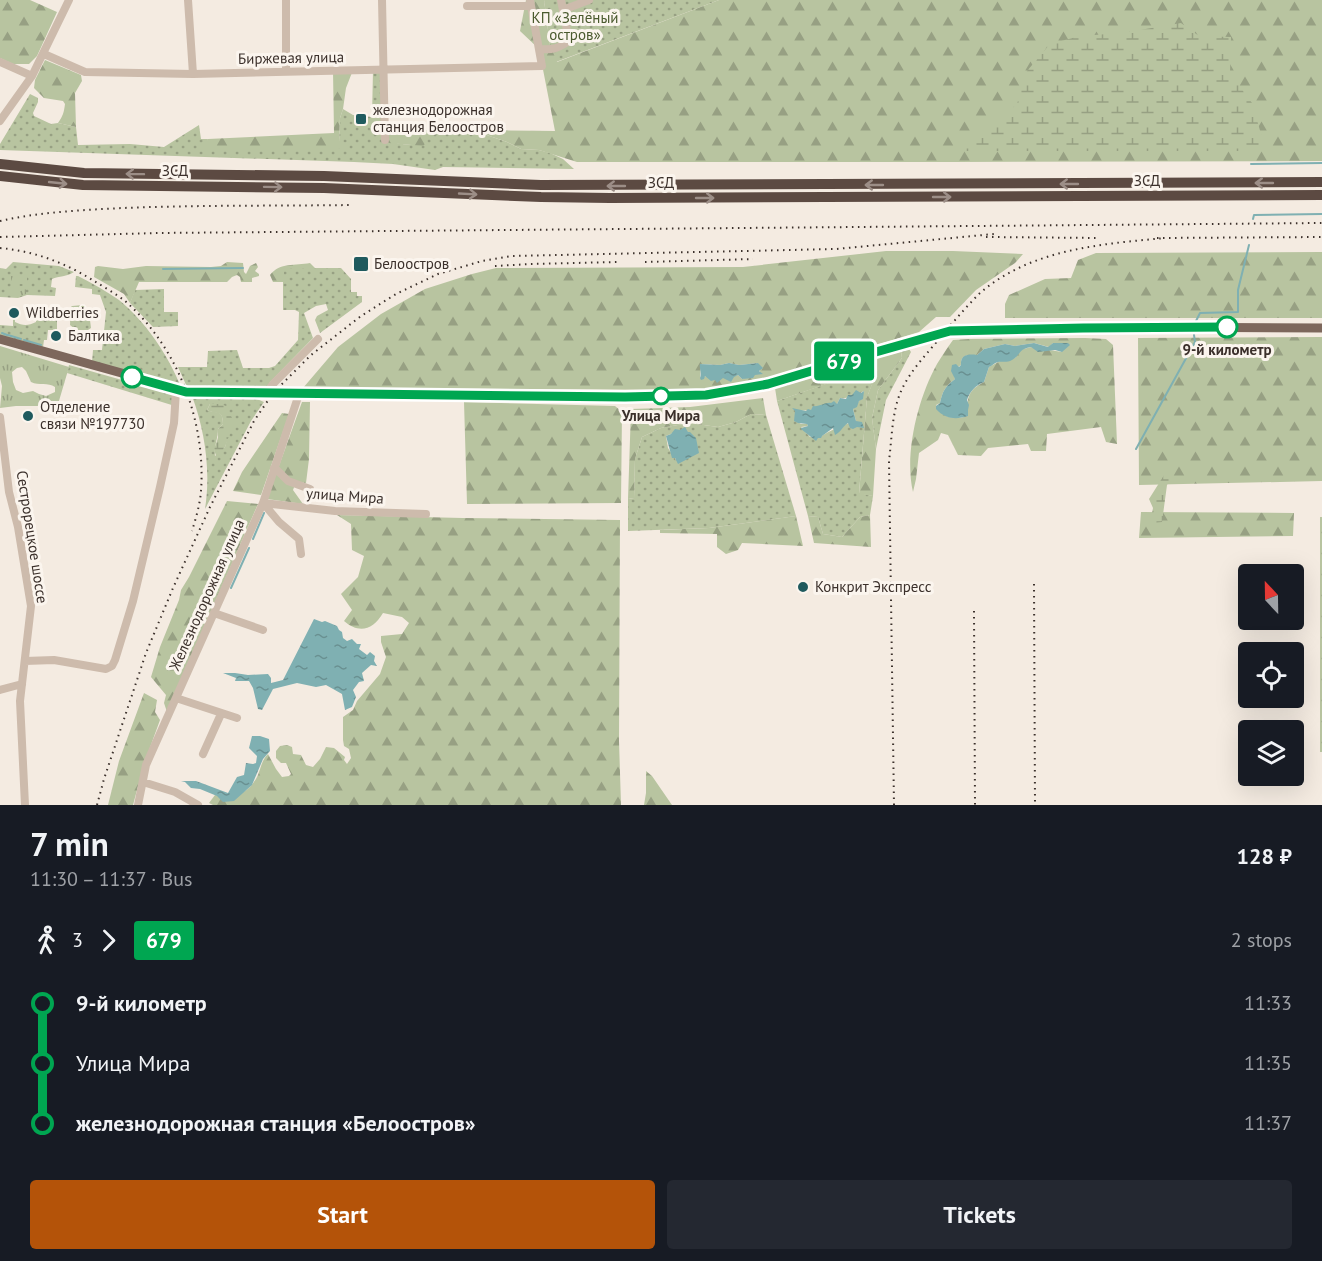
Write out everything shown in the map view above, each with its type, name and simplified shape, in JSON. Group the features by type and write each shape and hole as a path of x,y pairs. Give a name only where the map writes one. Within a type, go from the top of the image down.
{"highway":[{"name":"ЗСД","path":"0,164 55,171 324,188 541,197 1322,195"},
{"name":"ЗСД","path":"0,176 83,185 324,176 598,186 1322,182"}],"main road":[{"path":"0,339 186,392 615,397 706,395 768,384 950,331 1124,327 1322,328"}],"street":[{"path":"0,121 32,76 69,0"},
{"path":"188,0 193,74"},
{"path":"286,0 286,71"},
{"path":"382,0 385,140"},
{"path":"467,6 530,3 539,49 552,50 569,41 561,0"},
{"path":"564,10 589,0"},
{"name":"Биржевая улица","path":"44,54 85,72 193,74 542,66 539,49"},
{"path":"0,62 32,76"},
{"path":"267,392 273,383 318,339"},
{"path":"25,661 54,660 106,669 112,666 133,601 174,423 176,390"},
{"name":"Железнодорожная улица","path":"138,805 146,765 263,503 299,394"},
{"name":"Сестрорецкое шоссе","path":"0,417 9,492 18,527 31,606 20,701 25,805"},
{"path":"274,468 288,481 310,489"},
{"path":"263,503 279,522 299,539 301,554"},
{"name":"улица Мира","path":"263,503 335,511 426,513"},
{"path":"214,613 263,630"},
{"path":"0,690 22,684"},
{"path":"176,698 237,718"},
{"path":"203,754 221,714"},
{"path":"143,782 175,792 198,805"}],"green space":[{"path":"0,0 30,0 57,12 37,56 29,64 13,64 0,58"},
{"path":"526,0 544,0 550,45 557,62 719,0 1322,0 1322,161 577,162 539,150 521,149 472,130 555,131 539,49 520,31"},
{"name":"КП «Зелёный остров»","path":"544,0 719,0 556,62 550,45"},
{"path":"1181,23 1199,36 1231,37 1230,73 1252,103 1266,151 963,151 1017,104 1027,71 1050,44 1080,36 1122,33"},
{"path":"45,60 81,75 82,81 75,93 76,127 58,123 64,112 63,101 44,98 34,88 35,80"},
{"path":"353,70 346,88 340,118 339,142 348,143 348,148 325,150 205,149 204,145 208,139 334,133 333,71"},
{"path":"373,70 382,70 385,139 400,144 420,144 426,143 426,130 472,130 521,149 550,153 563,159 574,169 443,167 435,170 393,164 354,162 0,150 0,144 30,94 38,98 34,116 51,124 58,123 76,127 78,145 130,144 164,147 199,125 201,139 208,139 205,149 248,149 339,142 340,118 343,109 353,115 372,117"},
{"path":"385,130 426,130 426,143 423,146 389,143 385,139"},
{"path":"886,251 1023,254 1015,263 976,290 950,317 936,317 919,332 771,377 705,390 303,388 338,347 381,314 425,289 472,274 496,268 743,267","holes":["758,363 760,372 742,379 738,375 700,378 701,364"]},
{"path":"1322,252 1322,318 1005,318 1005,304 1009,295 1045,279 1071,278 1078,260 1096,253"},
{"path":"13,262 59,266 74,272 52,279 51,287 56,288 55,296 0,297 0,268 6,269"},
{"path":"227,262 243,263 246,274 250,266 256,263 258,267 255,271 259,276 252,278 252,282 241,282 237,275 227,282 139,282 130,303 124,294 94,277 95,267 98,266 123,269 146,266 211,267 221,266"},
{"path":"310,263 315,268 284,268 284,282 273,282 270,275 283,266"},
{"path":"283,268 341,268 351,279 351,292 357,292 357,296 362,296 362,302 320,333 315,320 317,316 328,310 326,304 316,306 304,313 313,338 270,382 267,388 187,387 178,367 207,367 208,351 237,350 243,368 269,368 275,366 298,340 299,312 283,310"},
{"path":"11,276 27,277 27,284 16,284 26,286 26,294 12,297"},
{"path":"76,276 119,300 138,318 163,351 181,387 92,362 93,350 102,350 106,312 100,295 92,294 92,289 75,287"},
{"path":"164,289 164,312 178,312 178,326 153,327 130,303 135,290"},
{"path":"83,305 89,312 91,328 76,330 70,325 71,307"},
{"path":"13,317 15,317 15,322 26,325 36,322 36,317 57,318 57,330 48,330 47,340 44,340 43,347 0,335 0,325 13,326"},
{"path":"1322,337 1322,481 1139,485 1138,338"},
{"path":"1106,339 1113,345 1117,444 1106,442 1101,427 1047,434 1046,451 1031,451 1028,444 988,448 981,456 958,455 948,435 941,433 938,440 919,453 913,492 910,461 914,426 924,393 937,364 953,340","holes":["1034,343 1049,347 1053,343 1062,352 1031,347 1020,350 1015,358 1000,361 989,367 984,382 969,396 968,416 958,418 946,416 936,405 940,403 943,392 955,379 956,365 958,367 961,365 962,359 966,356 977,355 984,349 1005,344 1015,346"]},
{"path":"0,346 69,367 56,411 41,406 0,408 2,386","holes":["22,367 31,382 55,387 55,392 46,396 33,391 23,393 16,390 12,372"]},
{"path":"909,349 911,352 886,400 876,449 872,418 878,390 902,358 901,351"},
{"path":"901,351 902,358 878,390 872,418 876,449 873,496 859,494 867,397 879,366 777,401 775,388"},
{"path":"69,365 175,395 175,406 67,373"},
{"path":"880,365 867,397 859,493 873,496 870,515 860,517 842,537 823,534 818,517 808,516 777,401","holes":["864,391 853,409 856,421 818,438 810,437 801,427 808,426 807,424 796,421 795,411 811,410 831,403 837,404 840,398"]},
{"path":"192,396 252,397 264,402 251,421 205,509 206,451","holes":["210,404 221,404 227,439 225,447 215,456 218,429 223,424 223,419 221,414 207,410"]},
{"path":"763,398 766,415 751,414 736,422 718,427 689,423 661,428 642,437 635,459 634,498 628,499 631,409 690,407"},
{"path":"302,402 310,402 309,459 306,483 296,482 293,490 303,504 267,499"},
{"path":"464,402 615,406 622,412 621,503 467,504"},
{"path":"210,404 226,406 234,422 225,447 217,458 215,447 218,429 223,424 223,419 220,414 207,410"},
{"path":"282,413 289,414 261,495 233,491 242,472"},
{"path":"751,414 766,415 796,516 709,528 628,531 628,499 634,498 635,459 642,437 661,428 689,423 718,427 736,422","holes":["680,430 688,432 676,460 668,448 666,436"]},
{"path":"1166,472 1175,472 1167,485 1162,522 1153,523 1151,518 1153,508 1149,499"},
{"path":"227,501 258,504 167,712 164,703 166,695 151,677 181,590"},
{"path":"1141,512 1294,513 1293,536 1139,538"},
{"path":"337,515 620,520 621,805 213,805 209,803 215,795 240,794 250,787 268,754 282,777 289,776 291,774 286,763 281,763 276,758 276,751 280,746 292,747 293,754 301,755 306,765 313,767 326,747 334,748 345,757 347,764 351,758 349,749 344,746 343,717 353,710 357,701 380,674 386,657 381,636 402,634 409,623 402,617 383,613 375,623 365,628 355,628 344,621 352,610 341,594 358,577 364,556 352,550 351,524"},
{"path":"870,515 871,547 814,543 808,516 818,517 823,534 842,537 860,517"},
{"path":"796,516 803,546 742,543 738,550 726,554 717,547 717,534 660,533 660,530 709,528"},
{"path":"1320,517 1322,517 1322,752 1320,752"},
{"path":"144,693 157,700 155,712 160,720 144,764 133,805 108,805 119,761"},
{"path":"646,771 652,776 672,805 644,805"}],"water":[{"path":"1034,343 1048,347 1053,343 1070,345 1062,352 1055,350 1038,352 1031,347 1027,348 1012,360 998,362 989,367 984,382 973,389 968,397 968,416 951,418 936,409 945,389 955,379 951,371 952,365 956,364 959,367 964,357 977,355 984,349 1005,344 1015,346"},
{"path":"758,363 763,368 759,371 763,374 742,379 738,375 731,382 723,378 717,383 705,376 701,380 700,364 739,365"},
{"path":"856,390 861,393 864,391 863,399 853,409 856,421 862,422 864,428 853,429 848,423 835,435 833,428 816,441 801,429 808,426 807,424 794,421 795,411 792,408 806,411 811,410 813,406 834,401 837,404 840,398 846,399"},
{"path":"685,427 696,438 699,453 678,464 675,458 672,458 666,436 675,429 680,430"},
{"path":"314,619 337,626 343,638 347,641 352,639 357,644 361,644 359,649 367,655 370,652 375,656 374,661 377,666 371,665 362,673 364,681 359,682 353,690 356,697 352,707 345,710 342,694 326,685 316,687 297,683 273,689 262,710 258,709 249,681 235,681 236,678 223,673 268,674 271,683 283,680"},
{"path":"252,736 269,739 270,751 263,759 252,785 234,801 223,802 217,796 191,788 181,781 196,781 228,793 237,777 244,775 246,763 256,763 257,756 249,748"}],"waterway":[{"path":"1251,164 1322,163"},
{"path":"1253,219 1254,215 1322,214"},
{"path":"1196,321 1200,313 1238,312 1238,290 1249,245"},
{"path":"163,269 243,268"},
{"path":"2,333 7,335"},
{"path":"8,335 21,339"},
{"path":"1136,449 1195,342 1194,335"},
{"path":"24,340 41,345"},
{"path":"253,539 264,513"},
{"path":"231,588 249,548"}],"railway":[{"path":"0,221 46,213 123,208 352,205"},
{"path":"0,237 159,233 1322,223"},
{"path":"97,805 146,653 210,507 254,421 273,393 311,355 361,316 396,294 438,274 482,261 511,256 836,249 994,234"},
{"path":"986,237 1100,238"},
{"path":"1157,238 1322,237"},
{"path":"894,805 889,461 894,415 902,389 916,367 961,313 980,293 1000,278 1021,267 1068,251 1165,238"},
{"path":"0,248 37,255 61,263 83,275 125,301 160,340 185,387 199,439 201,491 192,531"},
{"path":"645,262 753,259"},
{"path":"495,266 618,262"},
{"path":"1034,584 1035,805"},
{"path":"974,611 975,805"}],"bus line":[{"name":"679","path":"132,377 186,392 625,397 706,395 768,384 950,331 1227,327"}],"place":[{"name":"железнодорожная станция Белоостров","path":"361,119"},
{"name":"Белоостров","path":"361,264"},
{"name":"Wildberries","path":"14,313"},
{"name":"9-й километр","path":"1227,327"},
{"name":"Балтика","path":"56,336"},
{"name":"Улица Мира","path":"661,396"},
{"name":"Отделение связи №197730","path":"28,416"},
{"name":"Конкрит Экспресс","path":"803,587"}]}
